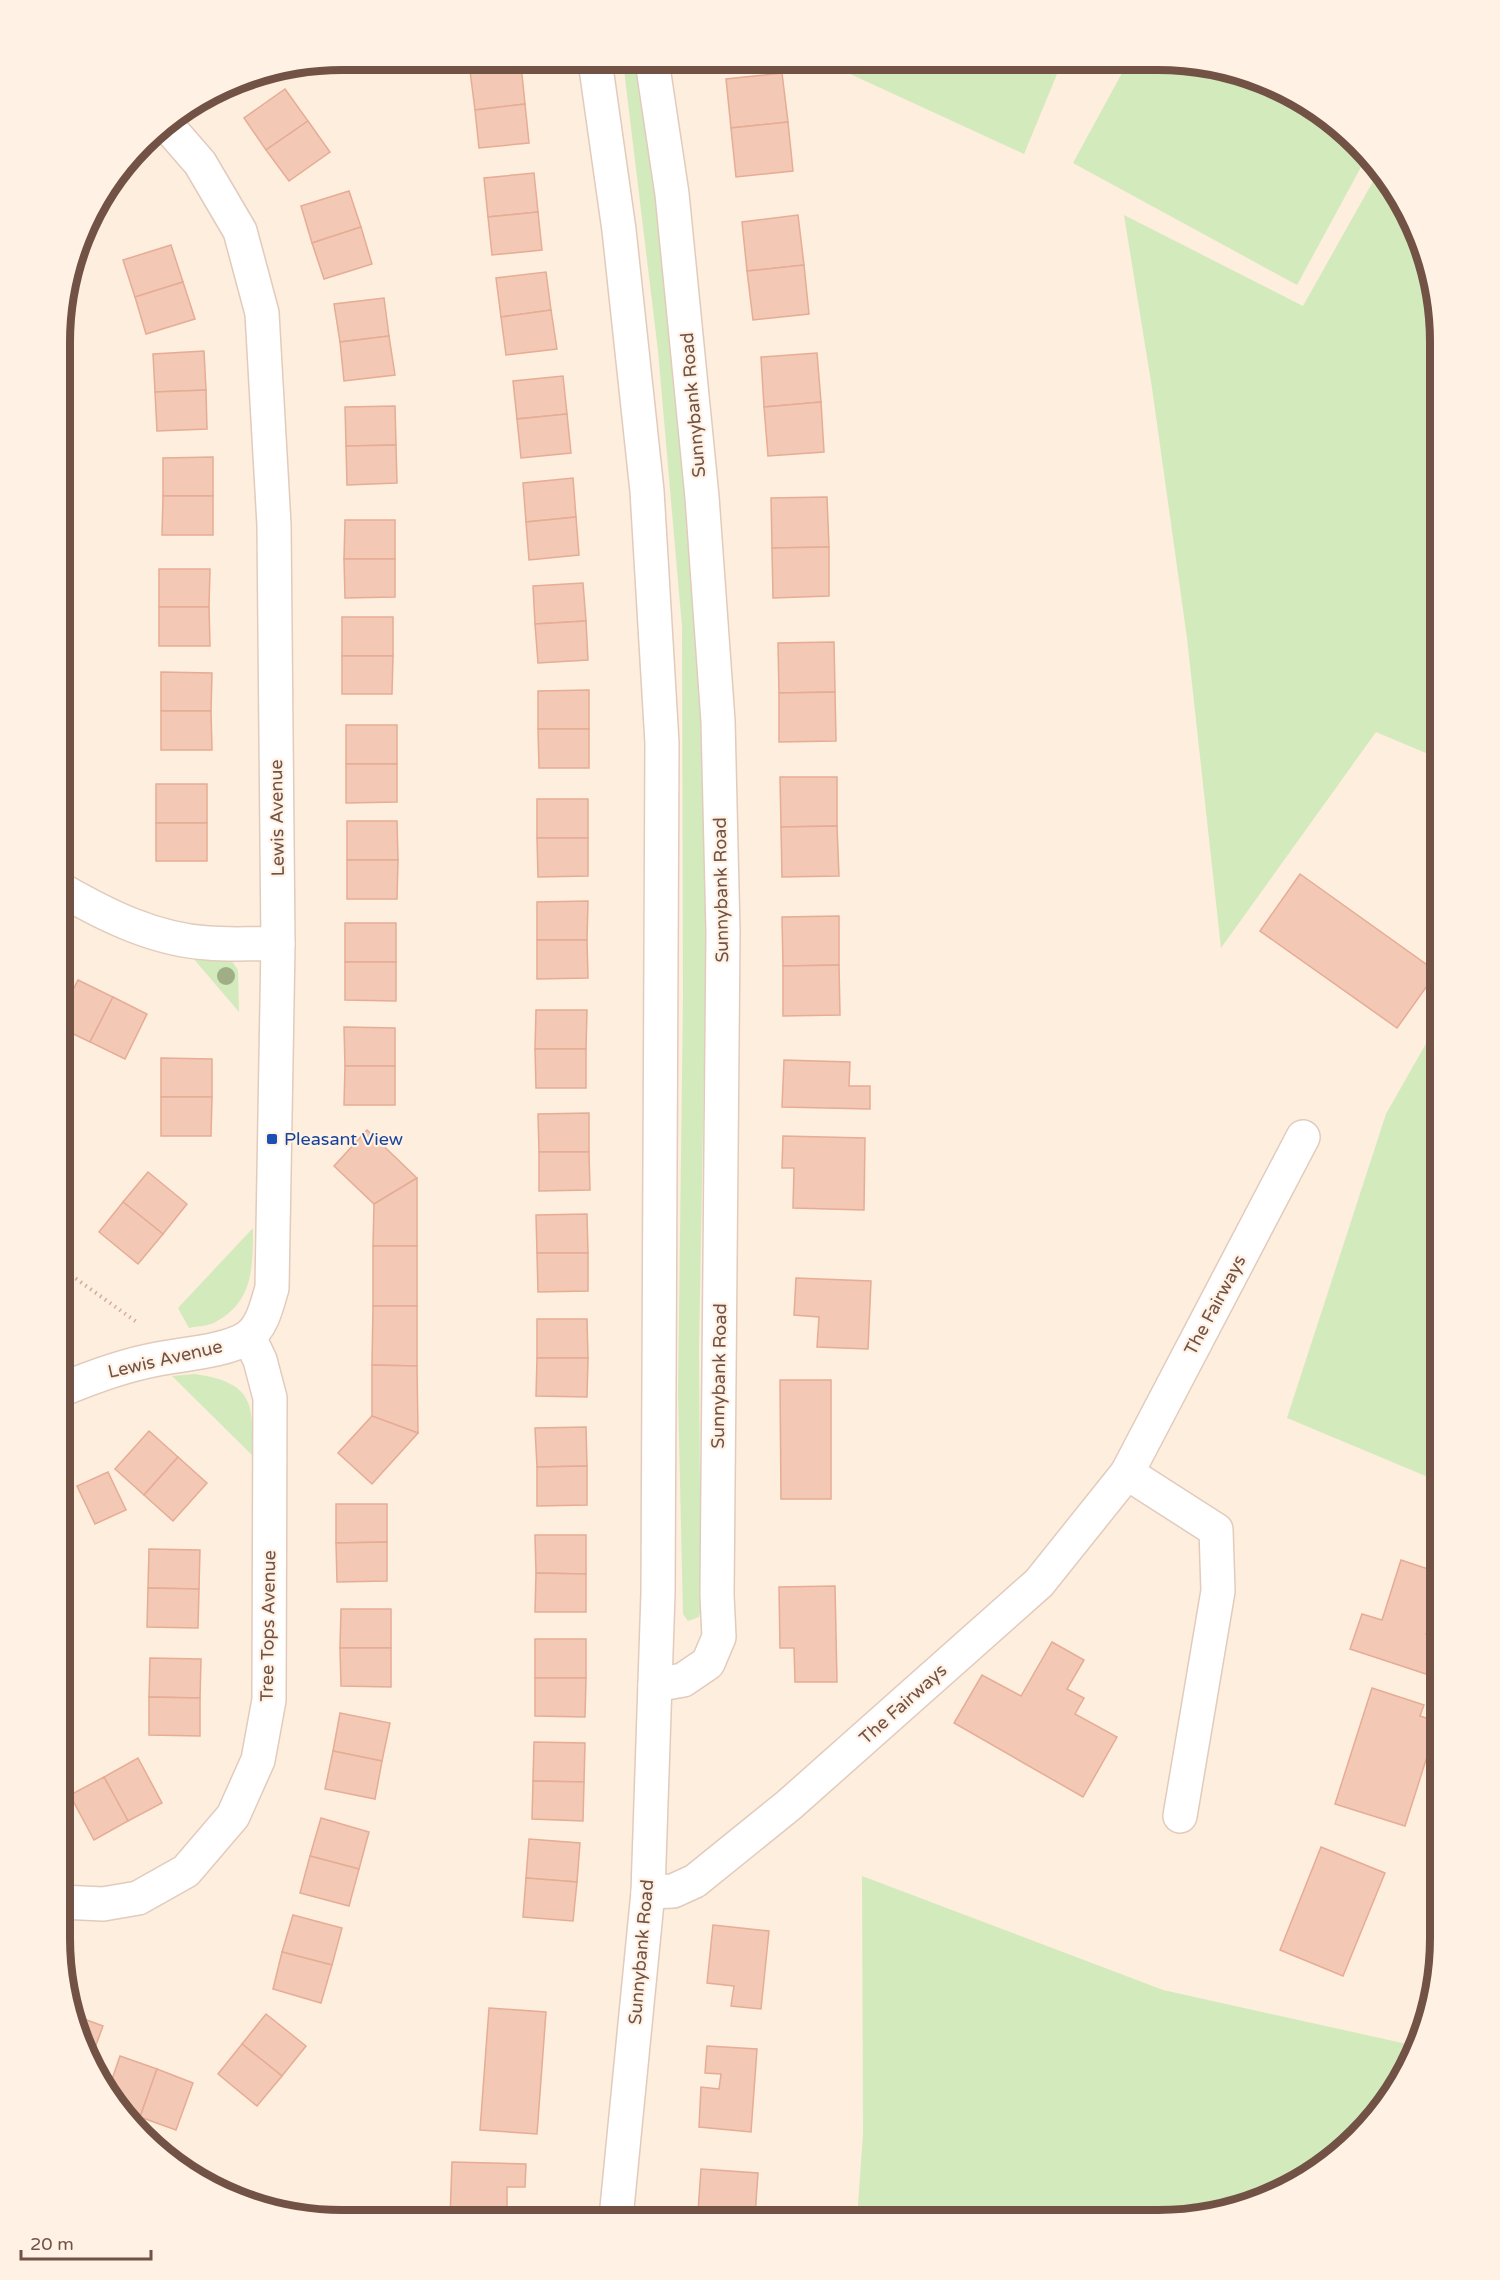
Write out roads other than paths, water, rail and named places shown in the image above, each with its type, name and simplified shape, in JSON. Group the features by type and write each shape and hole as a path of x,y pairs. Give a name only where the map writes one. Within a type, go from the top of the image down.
{"street":[{"name":"Sunnybank Road","path":"596,70 618,230 647,491 662,743 658,1593 648,1892 617,2210"},
{"name":"Sunnybank Road","path":"653,70 672,194 702,496 718,721 723,932 717,1595 719,1637 708,1663 683,1680 655,1685"},
{"name":"Lewis Avenue","path":"70,1386 98,1375 156,1359 218,1349 249,1337 264,1316 272,1287 278,944 274,525 262,313 240,231 200,163 172,131"},
{"path":"70,895 94,909 132,926 186,940 209,943 278,944"},
{"name":"The Fairways","path":"648,1892 673,1891 695,1881 789,1805 1039,1583 1126,1473 1303,1137"},
{"name":"Tree Tops Avenue","path":"70,1902 103,1904 138,1898 186,1871 233,1816 258,1760 269,1700 270,1398 260,1360 249,1337"},
{"path":"1126,1473 1216,1530 1218,1591 1180,1816"}],"place":[{"name":"Pleasant View","path":"272,1139"}]}
